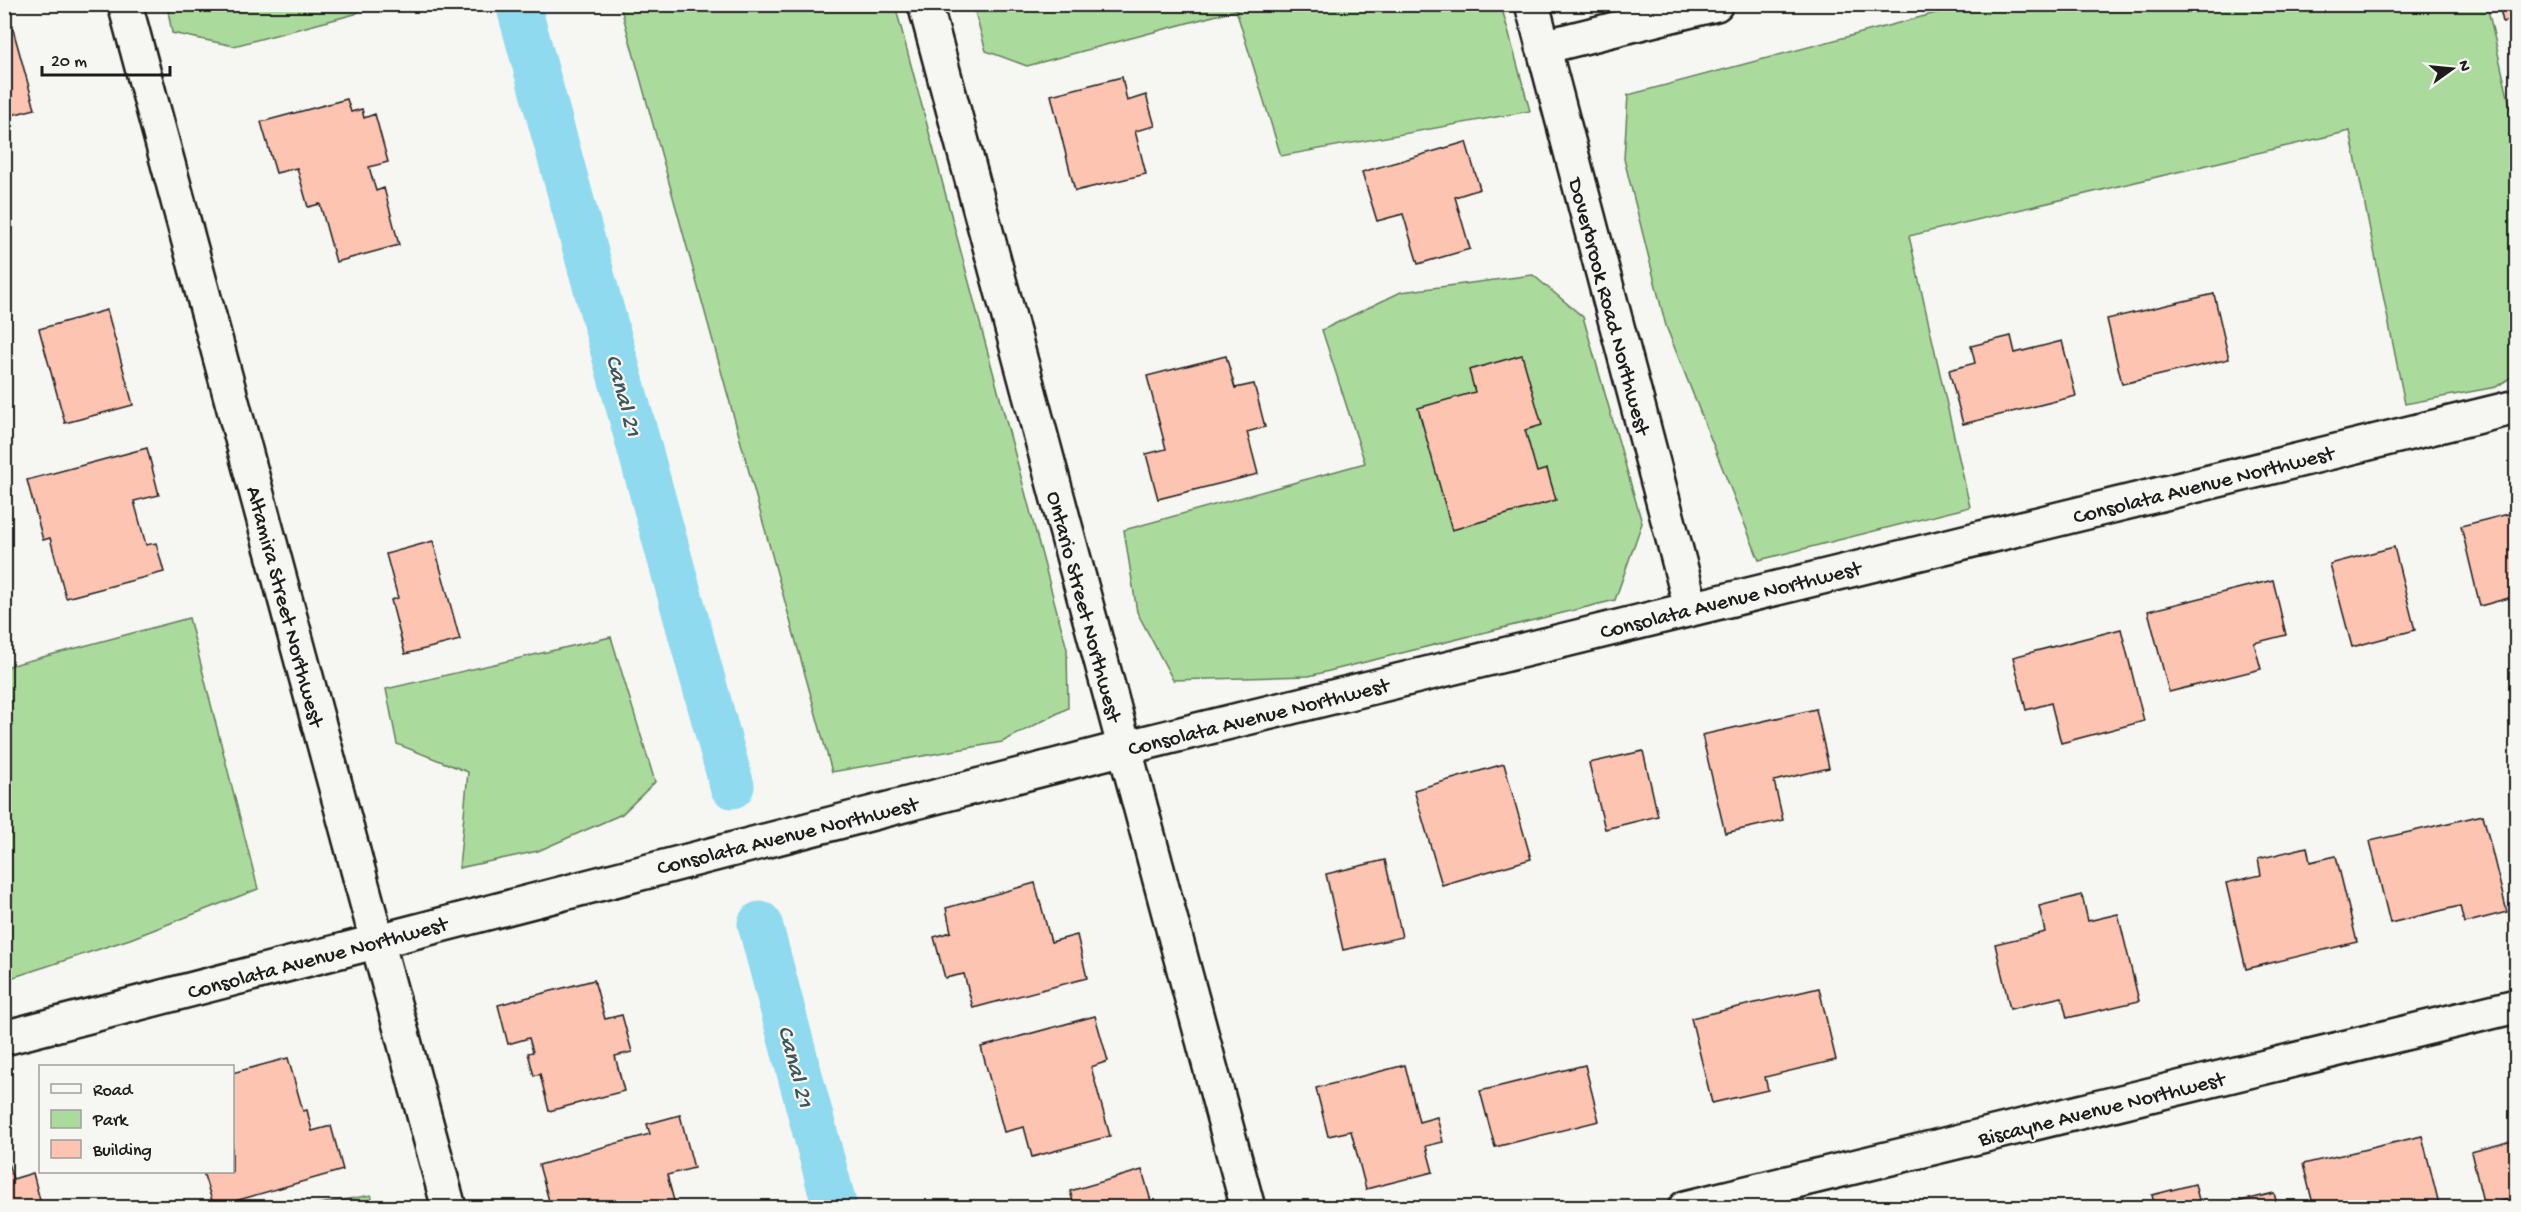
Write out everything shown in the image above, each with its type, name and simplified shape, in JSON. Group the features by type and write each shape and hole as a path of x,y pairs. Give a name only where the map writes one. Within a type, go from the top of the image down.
{"street":[{"name":"Altamira Street Northwest","path":"125,4 449,1208"},
{"name":"Ontario Street Northwest","path":"925,4 1248,1208"},
{"name":"Doverbrook Road Northwest","path":"1532,4 1691,608"},
{"path":"1543,47 1716,4"},
{"name":"Consolata Avenue Northwest","path":"4,1038 1124,748 2517,407"},
{"name":"Biscayne Avenue Northwest","path":"1686,1208 2517,1006"}],"green space":[{"path":"167,4 368,5 355,14 234,46 172,33"},
{"path":"620,5 895,5 1067,649 1068,708 1002,742 832,772"},
{"path":"973,5 1501,5 1530,111 1281,156 1236,10 1027,66 986,51"},
{"path":"1966,5 2487,5 2516,132 2516,374 2496,387 2405,404 2350,131 1909,236 1970,507 1759,560 1666,326 1624,159 1628,95"},
{"path":"1533,275 1583,317 1642,523 1615,600 1309,676 1173,680 1137,612 1124,530 1365,463 1322,330 1401,292"},
{"path":"189,618 258,889 130,939 5,980 5,667"},
{"path":"611,637 655,782 622,814 538,851 459,868 468,772 397,744 386,689"},
{"path":"371,1195 375,1207 302,1207"}],"building":[{"path":"2499,4 2516,4 2516,19 2503,22"},
{"path":"9,15 35,109 4,117 4,16"},
{"path":"1122,77 1127,101 1146,95 1155,126 1135,131 1146,174 1075,191 1051,95"},
{"path":"347,99 351,112 362,109 364,118 375,114 388,162 369,167 376,191 384,188 399,245 336,262 320,204 308,207 297,168 276,173 261,122"},
{"path":"1466,142 1480,189 1455,197 1470,249 1418,264 1403,214 1377,221 1362,172"},
{"path":"2214,294 2229,359 2122,384 2107,319"},
{"path":"107,310 133,405 65,423 39,329"},
{"path":"2011,336 2015,353 2062,341 2076,396 1963,424 1949,370 1975,363 1971,346"},
{"path":"1522,355 1542,425 1525,430 1537,472 1547,469 1556,500 1452,530 1418,408 1475,392 1469,370"},
{"path":"1226,356 1235,388 1254,384 1265,427 1247,432 1258,474 1158,499 1146,454 1166,449 1147,376"},
{"path":"147,448 159,495 134,501 146,545 156,543 164,572 66,598 50,538 43,540 27,480"},
{"path":"2516,512 2515,622 2509,598 2480,606 2461,526"},
{"path":"433,541 460,640 405,654 391,600 398,598 386,554"},
{"path":"2394,547 2415,630 2352,647 2330,564"},
{"path":"2273,580 2286,635 2254,643 2261,669 2169,692 2148,611"},
{"path":"2121,629 2144,721 2061,743 2051,703 2026,710 2013,657"},
{"path":"1816,709 1829,768 1774,781 1783,820 1725,833 1702,735"},
{"path":"1643,751 1658,816 1605,829 1589,763"},
{"path":"1504,764 1531,859 1442,885 1414,790"},
{"path":"2483,815 2507,912 2464,923 2460,906 2390,923 2370,841"},
{"path":"2307,847 2310,862 2336,856 2357,942 2246,969 2226,883 2261,875 2258,859"},
{"path":"1385,860 1402,937 1343,950 1326,874"},
{"path":"1035,883 1051,942 1077,935 1087,978 973,1008 964,974 945,978 934,937 951,932 946,908"},
{"path":"2082,895 2088,921 2118,914 2139,1001 2067,1018 2062,997 2010,1009 1995,944 2045,932 2039,906"},
{"path":"594,980 605,1019 622,1015 632,1052 615,1056 624,1091 549,1111 540,1074 534,1076 528,1053 533,1052 529,1038 508,1044 498,1005"},
{"path":"1819,988 1836,1060 1765,1077 1768,1090 1712,1103 1691,1018"},
{"path":"1095,1016 1108,1061 1091,1067 1110,1136 1032,1157 1024,1127 1004,1132 981,1047"},
{"path":"288,1058 303,1111 307,1110 312,1131 331,1126 343,1170 214,1207 203,1173 234,1173 234,1072"},
{"path":"1405,1065 1419,1122 1437,1117 1443,1142 1426,1146 1433,1172 1366,1189 1351,1131 1328,1136 1316,1088"},
{"path":"1585,1065 1599,1121 1495,1147 1480,1091"},
{"path":"680,1115 694,1168 667,1175 676,1208 576,1208 574,1201 551,1208 539,1165 650,1134 647,1124"},
{"path":"2422,1136 2440,1208 2314,1208 2303,1164"},
{"path":"2516,1140 2516,1197 2484,1206 2471,1152"},
{"path":"4,1151 13,1179 33,1173 42,1208 4,1208"},
{"path":"1142,1170 1153,1208 1075,1208 1070,1191"},
{"path":"2195,1184 2201,1208 2155,1208 2152,1195"},
{"path":"2274,1193 2278,1208 2213,1208"}],"waterway":[{"name":"Canal 21","path":"518,4 732,786"},
{"name":"Canal 21","path":"760,924 835,1208"}]}
